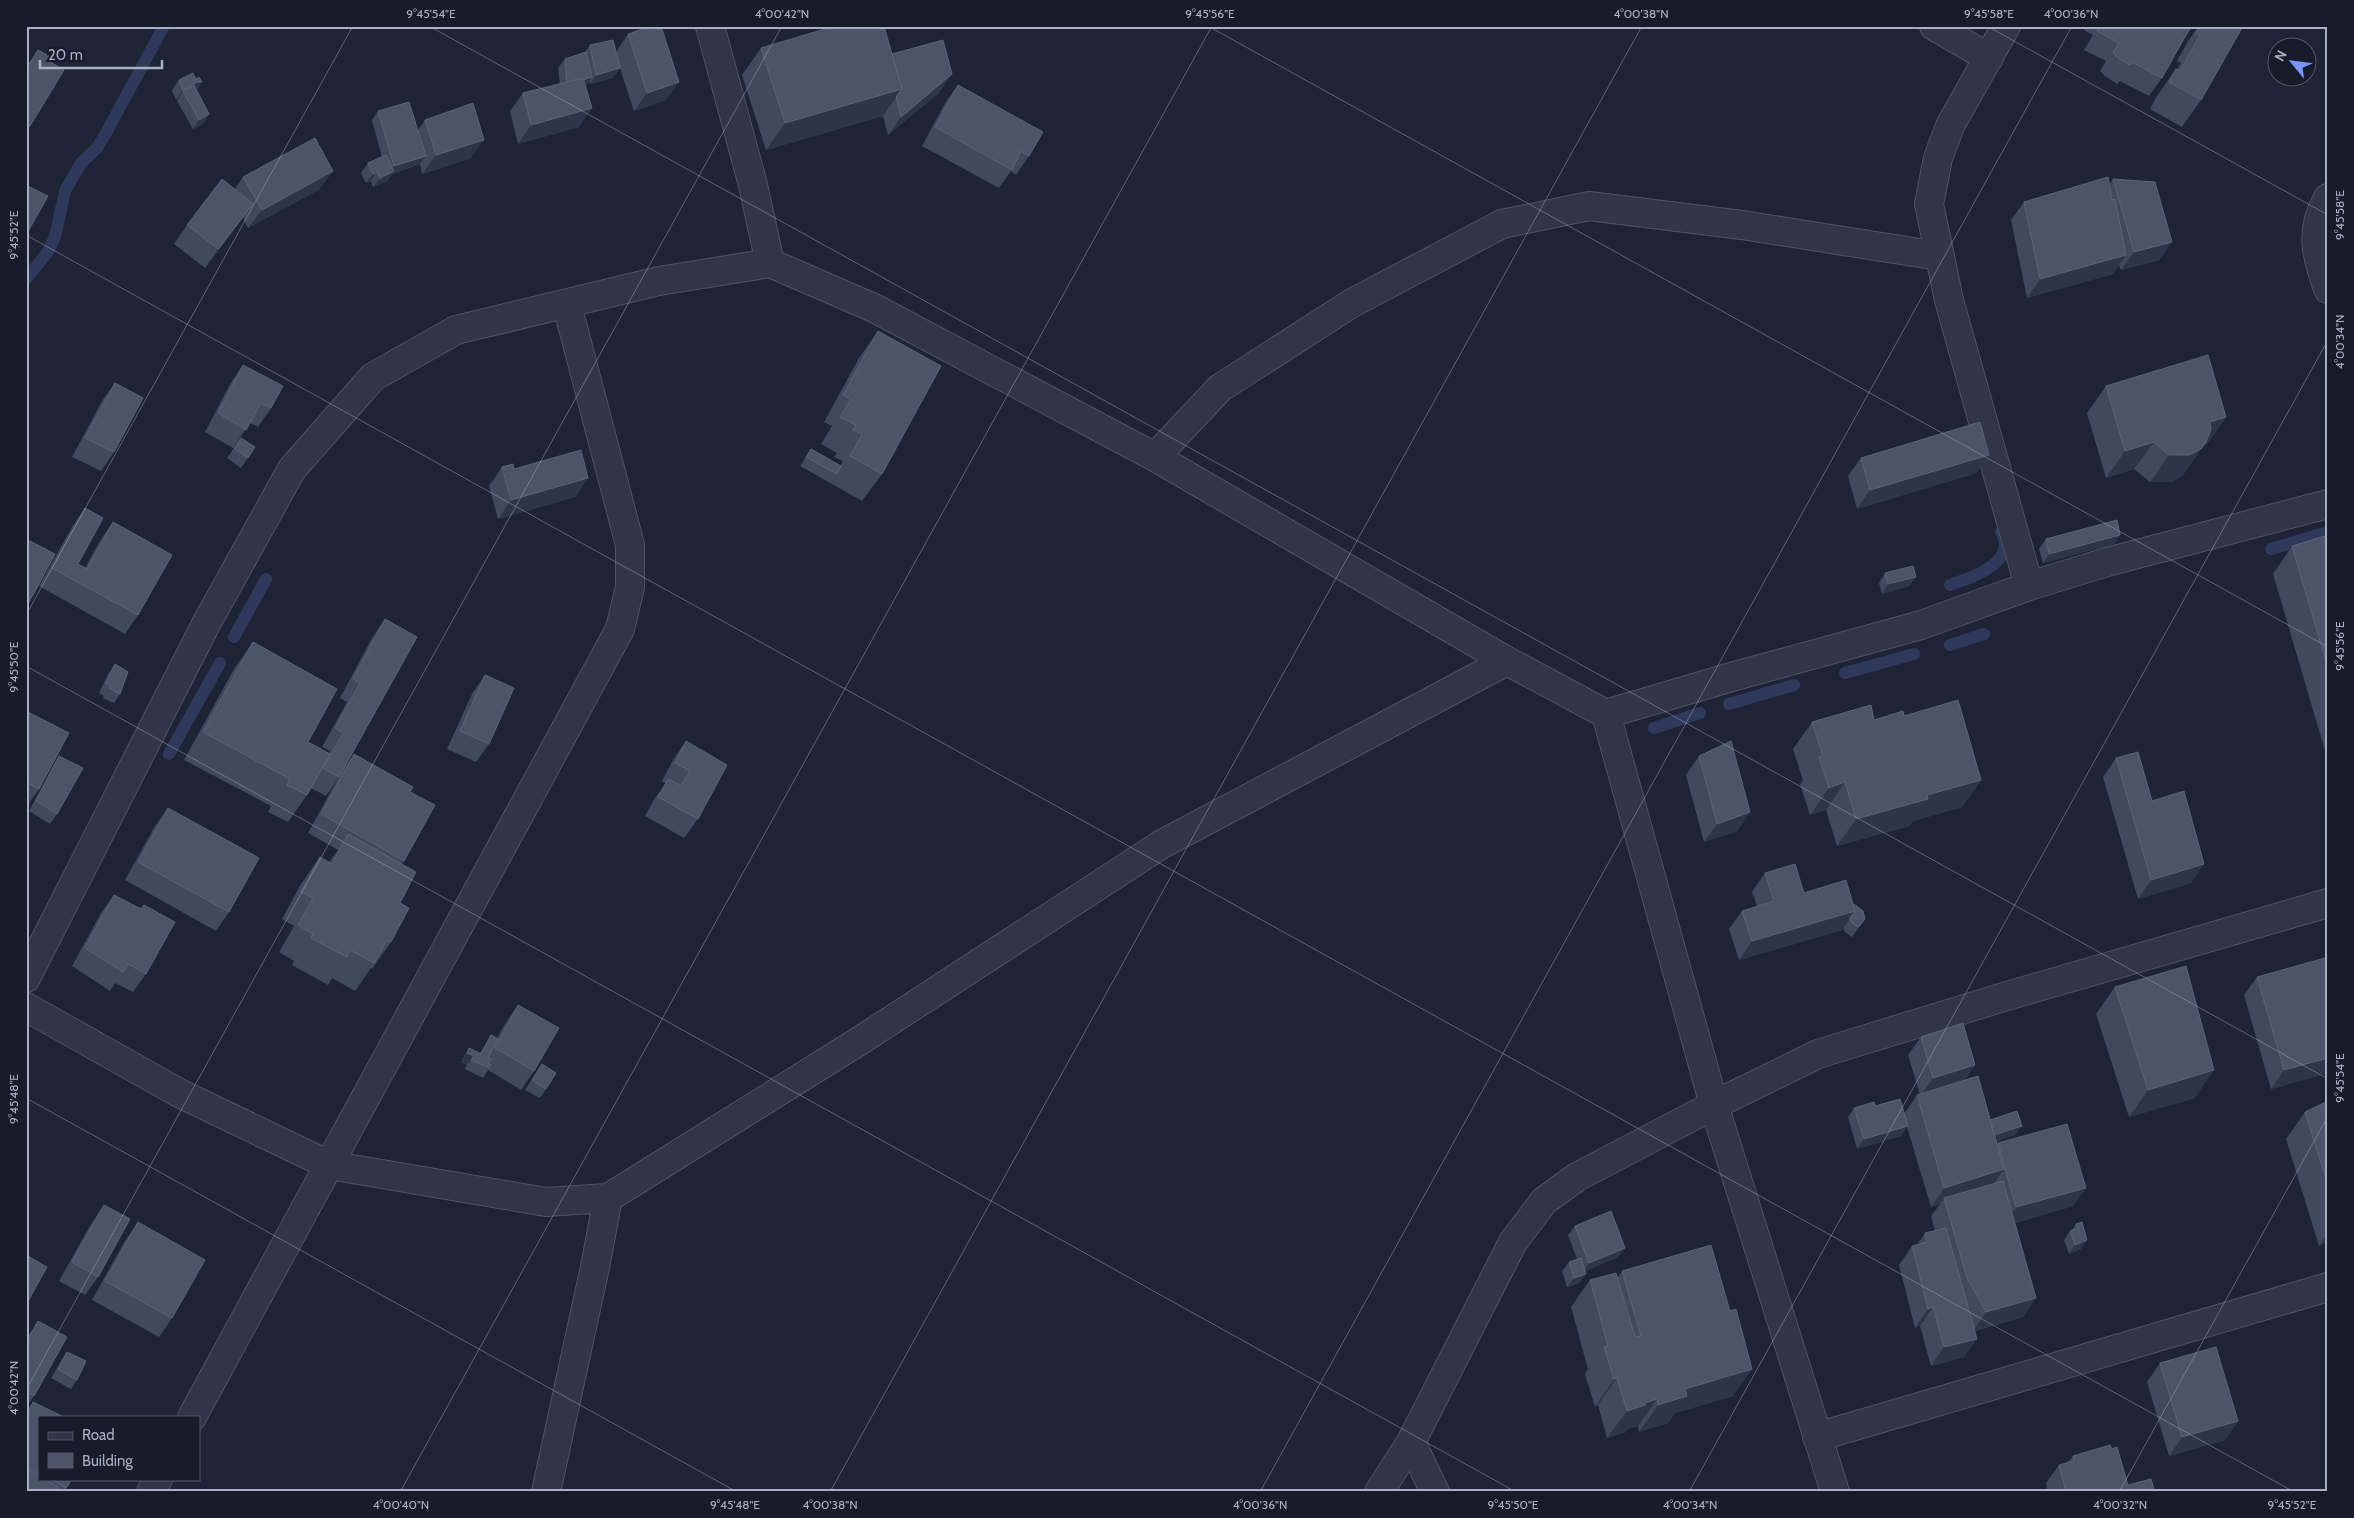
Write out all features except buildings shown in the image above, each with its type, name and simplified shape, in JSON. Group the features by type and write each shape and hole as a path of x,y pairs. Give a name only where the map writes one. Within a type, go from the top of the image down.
{"street":[{"path":"710,26 753,185 770,263"},
{"path":"1934,26 1989,58"},
{"path":"2006,26 1950,126 1938,158 1930,204 1949,300 2029,586"},
{"path":"2328,198 2321,211 2314,241 2320,268 2328,289"},
{"path":"1156,457 1220,388 1352,303 1502,224 1589,206 1742,226 1939,256"},
{"path":"26,978 206,624 292,469 373,378 456,330 567,305 659,281 770,263 874,308 1156,457 1507,661 1606,714 1921,625 2029,586 2107,562 2328,504"},
{"path":"193,1416 620,630 630,587 630,545 567,305"},
{"path":"26,1006 181,1094 329,1165 546,1202 608,1198 861,1040 1162,844 1507,661"},
{"path":"1606,714 1714,1105 1835,1492"},
{"path":"1379,1492 1411,1442 1513,1242 1544,1200 1577,1177 1714,1105 1818,1054 2007,996 2328,903"},
{"path":"546,1492 595,1267 608,1198"},
{"path":"1817,1437 2328,1287"},
{"path":"1411,1442 1435,1492"},
{"path":"151,1492 157,1480"}],"waterway":[{"path":"26,279 47,253 55,237 65,191 81,163 97,148 164,26"},
{"path":"1950,585 1984,571 1998,560 2005,544 2001,532"},
{"path":"2271,549 2328,532"},
{"path":"234,637 266,579"},
{"path":"1950,645 1984,634"},
{"path":"1845,673 1914,654"},
{"path":"169,754 220,663"},
{"path":"1729,704 1794,685"},
{"path":"1654,728 1700,713"}]}
